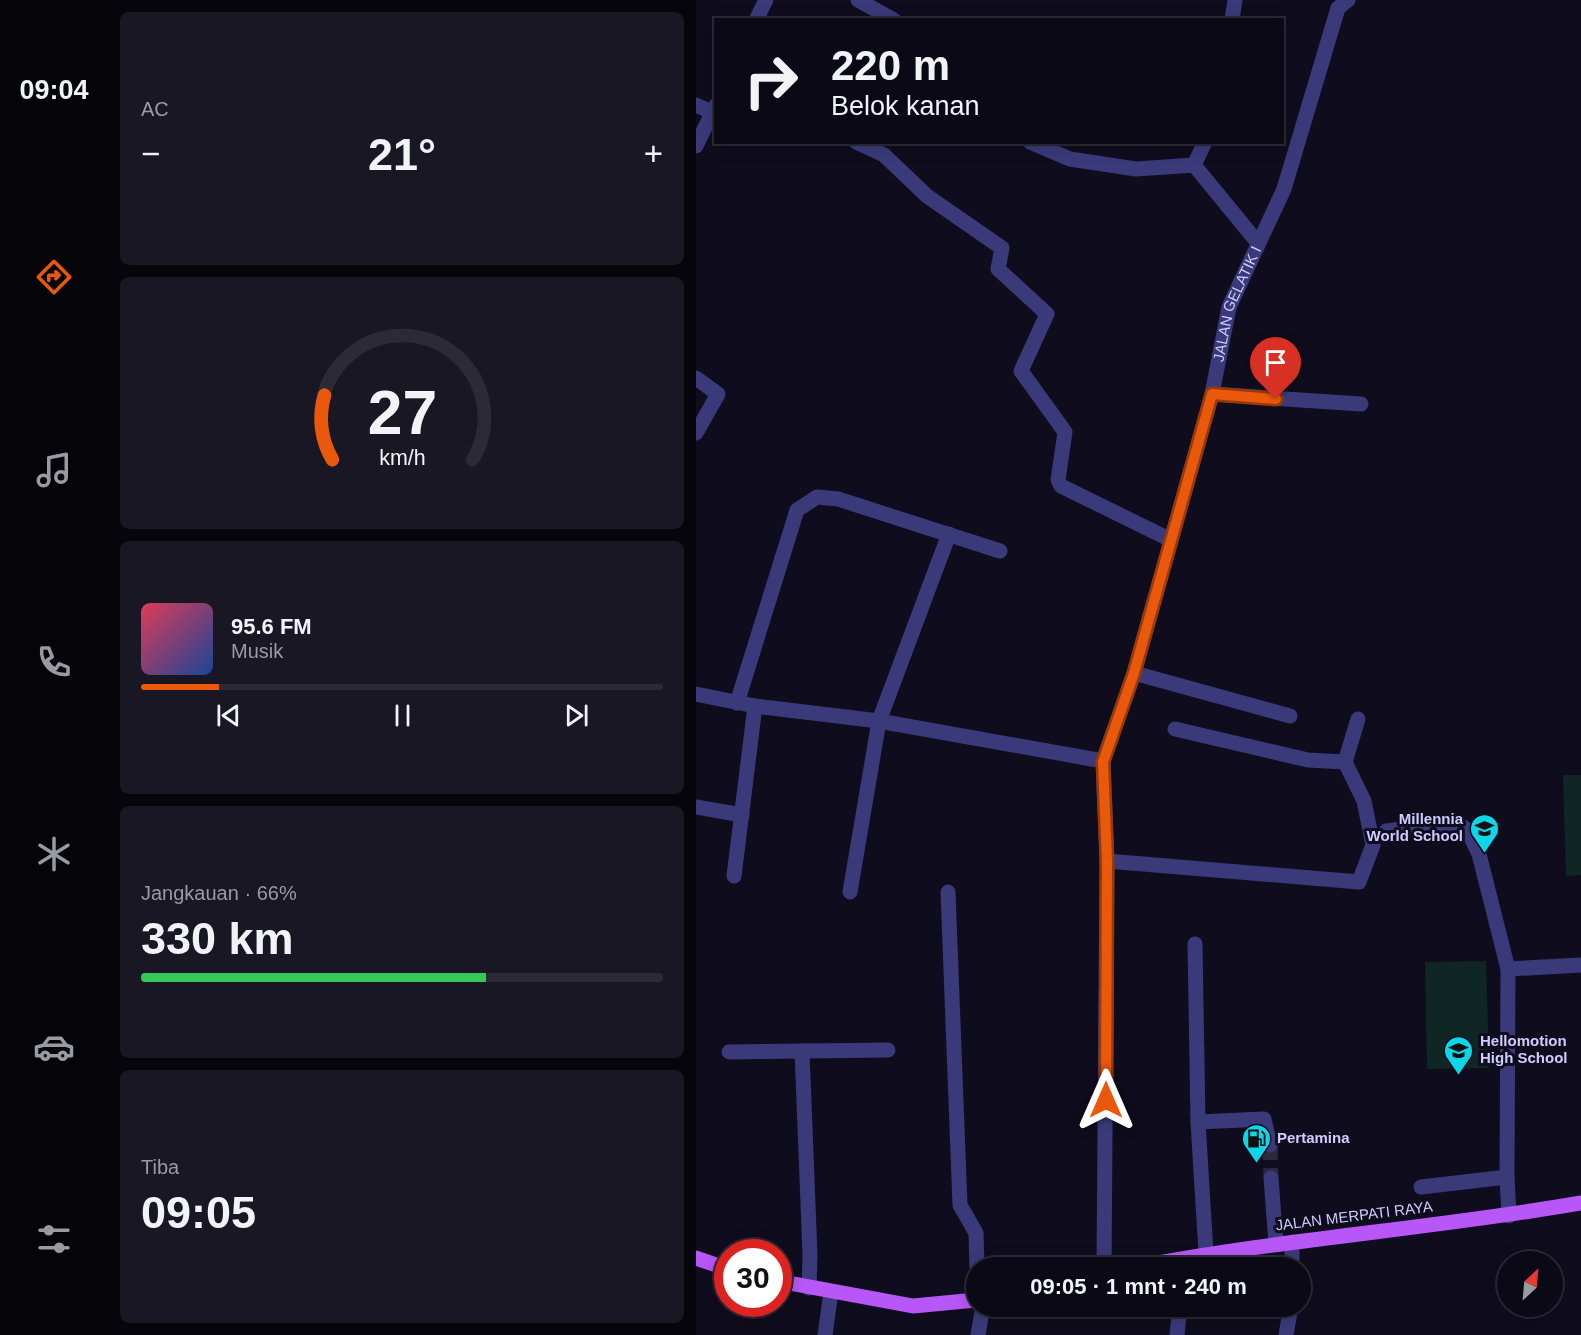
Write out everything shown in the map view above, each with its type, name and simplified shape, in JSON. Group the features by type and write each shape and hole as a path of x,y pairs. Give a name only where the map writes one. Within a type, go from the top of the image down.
{"main road":[{"name":"JALAN MERPATI RAYA","path":"1197,1257 1206,1253 1509,1215 1581,1203"},
{"path":"696,1258 714,1264"},
{"path":"792,1284 914,1306 966,1301"}],"street":[{"path":"757,18 766,0"},
{"path":"858,0 890,18"},
{"path":"1232,18 1235,0"},
{"path":"1258,243 1284,189 1338,8 1348,0"},
{"path":"696,105 714,109 696,146"},
{"path":"860,144 884,155 927,196 1002,248 998,269 1047,314 1021,371 1065,432 1058,480 1061,486 1171,540"},
{"path":"1035,144 1070,159 1136,170 1194,165 1204,144"},
{"name":"JALAN GELATIK I","path":"1104,1257 1107,861 1103,762 1134,673 1212,394 1229,307 1258,243 1194,165"},
{"path":"696,378 718,394 696,433"},
{"path":"1212,394 1361,404"},
{"path":"737,703 798,510 816,497 838,499 1000,551"},
{"path":"850,892 879,721 949,534"},
{"path":"1134,673 1290,716"},
{"path":"696,694 755,706 879,721 1103,762"},
{"path":"734,876 755,706"},
{"path":"1107,861 1359,882 1373,845 1364,801 1345,762 1358,718"},
{"path":"1175,729 1308,760 1345,762"},
{"path":"696,807 742,815"},
{"path":"1386,831 1450,823 1468,831 1479,854 1508,969 1507,1177 1509,1215"},
{"path":"948,892 960,1205 976,1233 977,1257"},
{"path":"1195,944 1198,1122 1206,1253"},
{"path":"1508,969 1581,965"},
{"path":"729,1052 888,1050"},
{"path":"802,1051 810,1255 809,1288"},
{"path":"1198,1122 1264,1119 1270,1145"},
{"path":"1421,1187 1507,1177"},
{"path":"1270,1178 1276,1244"},
{"path":"1292,1242 1292,1257"},
{"path":"825,1335 831,1292"},
{"path":"978,1335 981,1317"},
{"path":"1177,1335 1179,1317"},
{"path":"1286,1335 1289,1317"}],"green space":[{"path":"1563,775 1581,775 1581,875 1566,876"},
{"path":"1486,961 1489,1068 1427,1069 1425,962"}],"tunnel":[{"path":"1270,1145 1271,1178"}],"place":[{"name":"Millennia World School","path":"1484,854"},
{"name":"Hellomotion High School","path":"1459,1076"},
{"name":"Pertamina","path":"1256,1164"}],"route":[{"path":"1106,1100 1107,861 1103,762 1134,673 1212,394 1276,399"}]}
